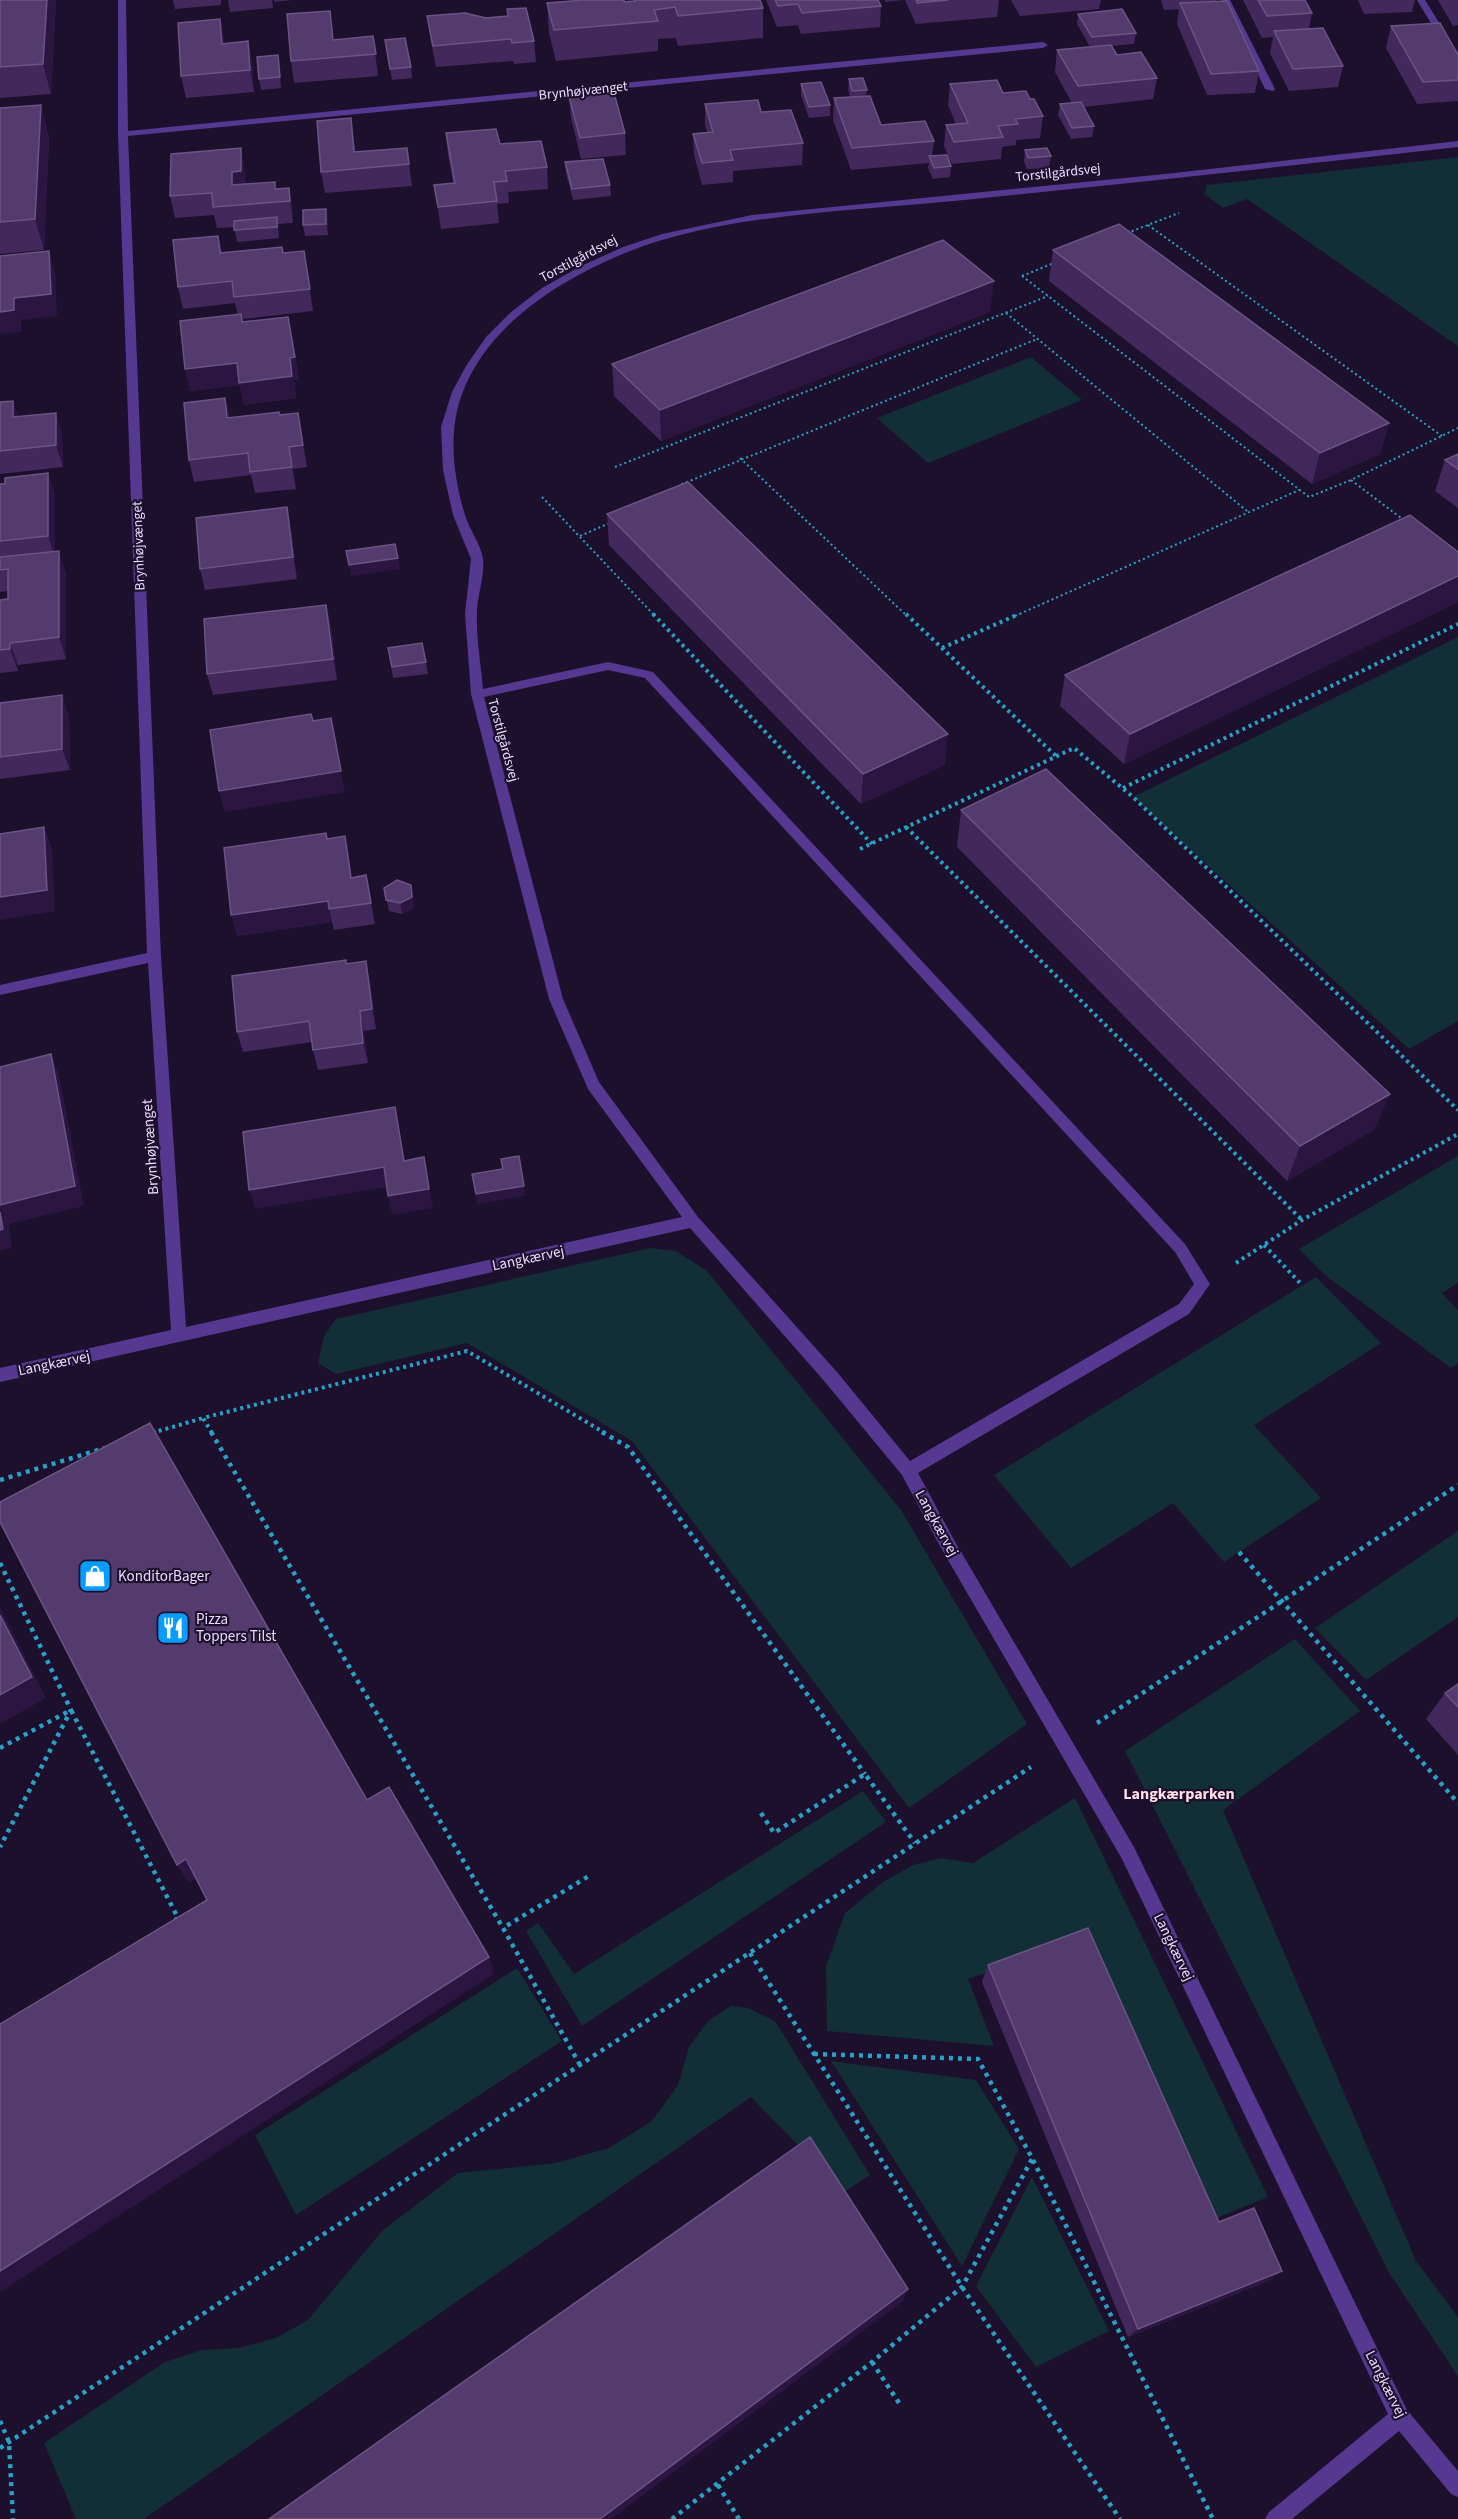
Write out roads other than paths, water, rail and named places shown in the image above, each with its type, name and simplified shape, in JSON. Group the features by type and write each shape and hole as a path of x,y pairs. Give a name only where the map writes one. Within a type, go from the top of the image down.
{"street":[{"name":"Brynhøjvænget","path":"122,0 123,134 154,957 179,1335"},
{"path":"1226,0 1269,89"},
{"path":"1421,0 1458,60"},
{"name":"Brynhøjvænget","path":"123,134 1043,45"},
{"name":"Torstilgårdsvej","path":"693,1221 593,1085 556,999 477,694 471,614 477,559 459,515 449,470 447,427 457,392 471,366 490,339 514,315 546,290 585,268 627,249 666,236 752,218 1177,176 1458,144"},
{"path":"477,694 608,666 649,675 1180,1248 1202,1284 1184,1309 908,1470"},
{"path":"0,990 154,957"},
{"name":"Langkærvej","path":"0,1375 693,1221 831,1377 908,1470 947,1543 1128,1853 1400,2417 1458,2487"},
{"path":"1276,2519 1400,2417"}],"place":[{"name":"KonditorBager","path":"95,1576"},
{"name":"Pizza Toppers Tilst","path":"173,1628"}],"district":[{"name":"Langkærparken","path":"1179,1793"}]}
